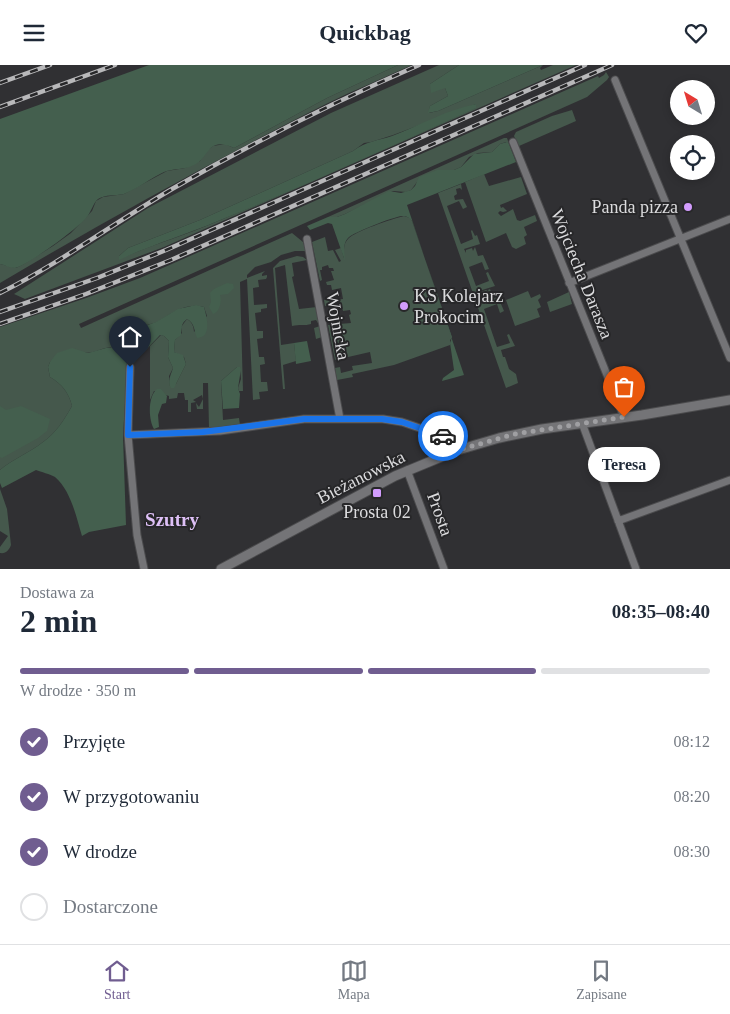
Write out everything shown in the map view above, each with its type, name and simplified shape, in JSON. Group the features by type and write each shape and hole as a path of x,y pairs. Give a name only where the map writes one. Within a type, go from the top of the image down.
{"street":[{"path":"616,80 730,358"},
{"name":"Wojciecha Darasza","path":"513,142 624,417"},
{"path":"569,283 730,219"},
{"name":"Wojnicka","path":"307,239 340,419"},
{"path":"130,367 128,435 137,535 144,569"},
{"name":"Bieżanowska","path":"221,569 407,471 458,450 515,434 730,400"},
{"path":"128,435 203,432 304,419 382,419 402,422 452,439 458,450"},
{"path":"582,423 636,569"},
{"name":"Prosta","path":"407,471 444,569"},
{"path":"618,521 730,480"}],"green space":[{"path":"149,65 398,65 327,98 234,148 218,144 213,146 194,165 164,172 124,194 101,197 96,201 88,216 81,223 40,254 15,268 0,264 0,119"},
{"path":"398,65 412,65 337,99 243,147 120,213 0,283 0,264 16,268 53,246 71,233 92,211 96,201 103,197 124,194 167,171 185,168 200,161 205,152 213,146 225,144 234,148 327,98"},
{"path":"439,65 459,65 430,84 445,88 448,96 430,106 429,113 438,111 543,65 540,68 541,70 553,65 576,65 164,247 25,299 14,294 148,208 331,113","holes":["476,104 475,108 251,207 119,259 119,256 128,248 200,220 353,151 364,143 393,135"]},
{"path":"459,65 543,65 438,111 428,113 430,106 448,96 445,88 431,93 430,84"},
{"path":"606,72 609,77 607,80 587,97 79,324 81,328 292,233 303,242 306,251 295,251 281,255 271,262 255,267 247,275 247,278 265,271 262,276 267,275 266,279 258,280 259,287 253,288 254,305 267,304 267,308 255,313 257,331 263,331 263,338 257,339 259,357 264,357 265,364 260,365 261,382 267,382 268,391 259,392 260,399 253,400 247,279 240,282 243,391 239,391 238,388 241,379 240,367 237,367 221,381 223,420 239,418 240,425 209,428 208,383 203,383 203,399 202,395 193,400 196,402 191,403 191,412 188,412 188,400 185,400 184,393 178,393 177,398 169,399 169,396 154,391 150,400 150,346 161,335 169,341 168,357 173,368 169,376 170,386 176,384 186,364 184,357 174,352 175,340 182,333 181,327 187,319 194,328 194,332 207,316 204,307 191,306 185,307 144,327 125,343 93,352 83,352 50,362 48,367 50,377 64,389 72,406 52,435 0,470 0,327 140,278 598,76 599,78"},
{"path":"476,104 476,108 251,208 119,260 119,256 128,248 200,220 353,151 362,145 392,136 454,110"},
{"path":"572,110 576,121 519,146 514,136 516,132 552,116"},
{"path":"507,138 509,144 506,142 500,144 492,152 478,153 469,157 461,167 447,170 417,182 411,190 406,192 393,191 345,214 337,217 328,217"},
{"path":"507,142 516,162 407,205 425,259 412,221 405,216 383,222 348,238 344,246 345,261 332,224 328,223 310,230 307,226 328,217 337,217 345,214 389,191 401,193 411,190 419,177 437,170 454,170 461,167 474,154 492,152 500,144"},
{"path":"484,174 489,186 521,177 527,194 500,205 501,208 503,207 507,211 500,211 498,213 501,216 513,209 517,220 520,221 535,215 537,221 524,227 527,235 524,237 526,244 516,249 512,247 506,233 486,242 465,182"},
{"path":"461,184 462,190 460,188 456,189 455,200 463,199 467,207 463,209 459,201 447,206 461,244 473,239 472,230 475,236 477,235 480,244 464,249 466,253 466,250 472,248 473,251 475,247 478,256 483,255 489,269 485,270 482,262 469,267 476,286 489,281 486,273 488,272 495,286 479,291 480,295 482,294 481,292 486,290 489,292 488,290 490,289 493,298 498,297 504,311 500,313 497,304 484,309 497,347 510,343 507,335 509,334 515,346 501,350 509,369 516,374 518,383 506,388 438,193"},
{"name":"KS Kolejarz Prokocim","path":"404,216 412,221 452,338 450,345 394,365 352,374 353,377 337,380 335,368 340,367 341,373 353,370 352,366 372,363 370,352 335,360 328,325 351,323 349,315 351,314 350,310 343,311 341,302 325,306 324,300 343,299 341,288 332,290 331,285 327,285 326,282 334,280 331,271 334,271 333,268 329,268 328,265 320,270 322,280 320,281 312,242 325,237 328,251 333,250 339,262 341,261 335,250 341,248 344,258 345,243 352,236 358,232"},
{"path":"297,256 307,260 292,263 294,276 292,277 299,309 317,307 322,337 316,339 314,328 320,326 316,320 311,321 309,325 292,326 285,265 275,268 281,345 294,343 296,361 283,365 285,389 283,389 273,268 280,261"},
{"path":"227,283 233,284 234,288 228,294 220,295 220,306 213,314 209,307 211,302 210,293"},
{"path":"528,291 531,298 540,294 541,297 538,300 541,307 537,309 540,317 515,326 506,300"},
{"path":"569,292 572,304 550,312 547,302"},
{"path":"196,305 204,307 207,331 205,335 197,338 192,323 187,319 183,323 181,335 175,340 174,352 183,355 186,364 174,388 171,388 169,382 173,368 168,357 169,341 164,336 160,335 127,370 123,436 126,525 89,532 82,536 72,504 61,483 55,477 36,470 2,488 0,470 52,435 72,406 64,389 50,377 48,367 57,353 72,348 88,353 114,347 132,340 145,326 178,309"},
{"path":"452,338 464,375 442,381 443,378 454,370 450,343"},
{"path":"307,341 311,361 296,364 294,343"},
{"path":"237,367 241,369 238,388 240,394 239,408 223,409 221,381"},
{"path":"157,389 161,389 167,396 166,403 162,404 158,415 159,427 154,429 150,408 152,397"},
{"path":"203,399 203,409 197,409 196,403 199,407"},
{"path":"0,406 6,410 21,406 50,419 47,431 2,458 0,457"},
{"path":"0,489 7,509 11,545 4,553 0,553 0,547 8,536 0,531"}],"railway":[{"path":"0,83 50,65"},
{"path":"0,107 115,65"},
{"path":"0,293 44,269 150,202 232,155 325,108 419,65"},
{"path":"0,312 97,278 166,250 585,65"},
{"path":"0,324 86,294 171,260 612,65"}],"way so far":[{"path":"443,436 452,439 458,450 515,434 624,417"}],"place":[{"name":"Panda pizza","path":"688,207"},
{"name":"KS Kolejarz Prokocim","path":"404,306"},
{"name":"Teresa","path":"624,417"},
{"name":"Prosta 02","path":"377,493"}],"district":[{"name":"Szutry","path":"172,519"}],"route":[{"path":"130,367 128,435 231,430 304,419 382,419 402,422 443,436"}]}
